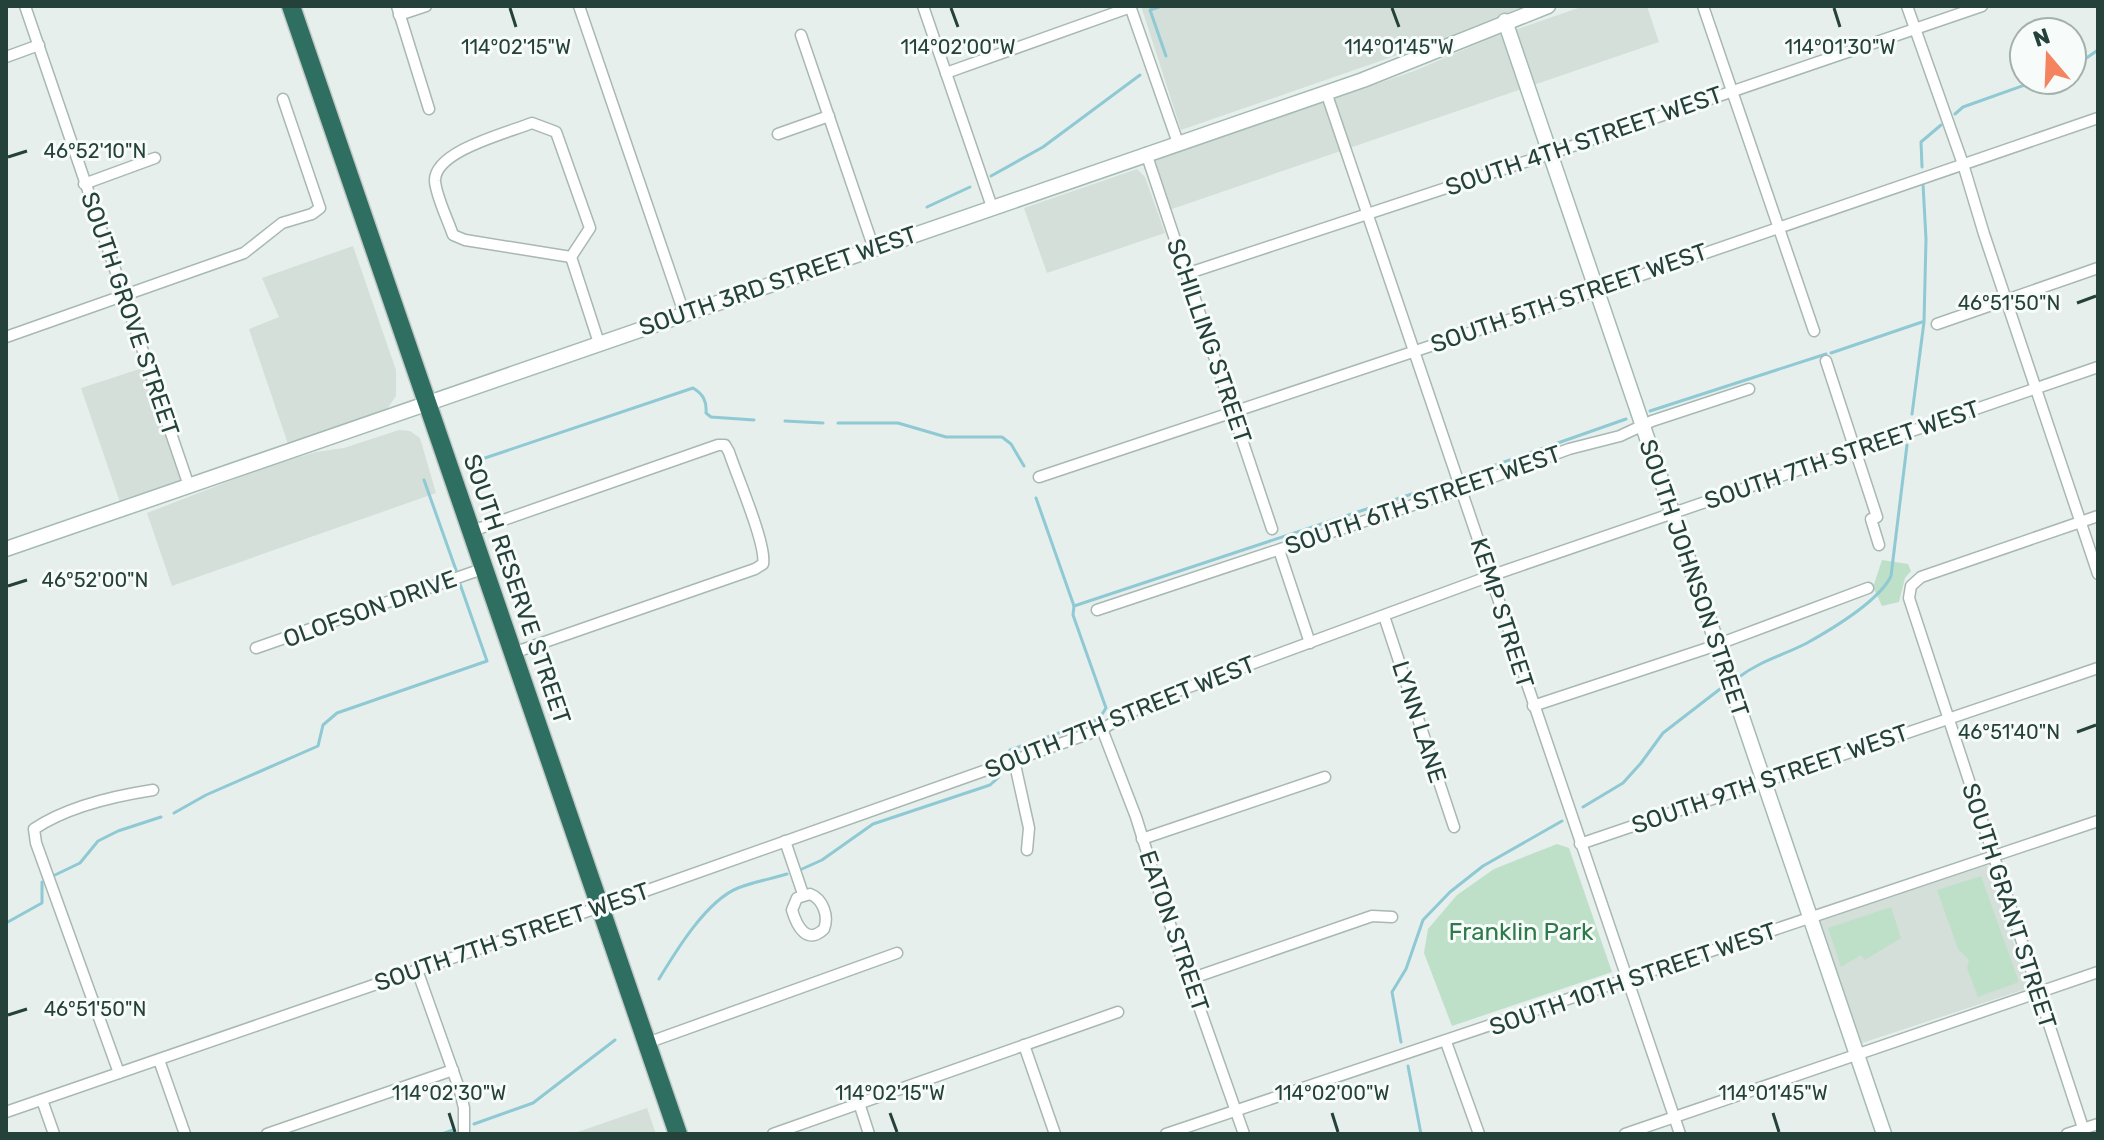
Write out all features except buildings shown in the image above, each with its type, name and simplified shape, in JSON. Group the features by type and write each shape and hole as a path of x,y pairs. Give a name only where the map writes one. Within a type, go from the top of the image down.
{"highway":[{"name":"SOUTH RESERVE STREET","path":"291,6 678,1134"}],"street":[{"name":"SOUTH GROVE STREET","path":"25,6 189,486"},
{"path":"426,6 398,10 429,109"},
{"path":"923,6 992,207"},
{"path":"946,73 1131,6 1178,143"},
{"name":"SOUTH 3RD STREET WEST","path":"6,549 1413,62 1505,21 1548,6"},
{"path":"1703,6 1814,331"},
{"path":"1907,6 1963,164 2098,574"},
{"name":"SOUTH 4TH STREET WEST","path":"1186,274 1982,6"},
{"path":"582,7 684,313"},
{"name":"SOUTH JOHNSON STREET","path":"1505,21 1884,1134"},
{"path":"801,35 874,249"},
{"path":"6,57 39,45"},
{"name":"KEMP STREET","path":"1326,92 1680,1134"},
{"path":"6,337 244,253 282,223 312,214 320,208 283,99"},
{"path":"778,134 829,116"},
{"name":"SOUTH 5TH STREET WEST","path":"1039,477 2098,118"},
{"path":"532,123 556,132 590,228 571,257 465,240 453,235 435,182 438,167 451,155 532,123"},
{"name":"SCHILLING STREET","path":"1146,153 1272,529"},
{"path":"84,184 155,158"},
{"path":"571,257 599,343"},
{"path":"1937,324 2098,268"},
{"path":"1826,361 1874,518 1879,545"},
{"name":"SOUTH 7TH STREET WEST","path":"6,1112 600,907 1102,729 1151,701 1490,576 2098,367"},
{"name":"SOUTH 6TH STREET WEST","path":"1097,610 1525,464 1620,436 1749,389"},
{"path":"472,531 725,445 758,536 765,558 763,564 513,653"},
{"path":"2080,522 2098,516"},
{"name":"SOUTH GRANT STREET","path":"2080,522 1921,577 1911,586 1909,604 2084,1131"},
{"path":"1279,550 1310,643"},
{"name":"OLOFSON DRIVE","path":"256,648 485,568"},
{"path":"1533,706 1717,645 1868,588"},
{"name":"LYNN LANE","path":"1384,616 1454,827"},
{"name":"SOUTH 9TH STREET WEST","path":"1580,844 2098,668"},
{"name":"EATON STREET","path":"1102,729 1244,1134"},
{"path":"1014,760 1029,828 1027,850"},
{"path":"1142,839 1325,777"},
{"path":"119,1073 36,843 34,829 117,795 153,790"},
{"name":"SOUTH 10TH STREET WEST","path":"1166,1134 2098,821"},
{"path":"785,841 803,894"},
{"path":"1190,979 1372,916 1392,917"},
{"path":"647,1043 897,953"},
{"path":"417,970 464,1108 464,1134"},
{"path":"1625,1134 2098,972"},
{"path":"773,1134 1118,1012"},
{"path":"1446,1042 1479,1134"},
{"path":"1024,1045 1055,1134"},
{"path":"159,1060 185,1134"},
{"path":"267,1134 453,1070"},
{"path":"42,1100 54,1134"},
{"path":"859,1103 869,1134"},
{"path":"2067,1134 2098,1124"}],"shaded area":[{"path":"1141,6 1539,6 1181,130"},
{"path":"1584,6 1647,6 1659,42 1169,210 1154,161 1414,71 1491,38"},
{"path":"1137,169 1145,177 1165,233 1047,273 1024,208"},
{"path":"353,246 396,370 396,396 387,409 288,444 249,329 279,317 262,278"},
{"path":"152,365 191,481 121,505 81,388"},
{"path":"399,430 410,431 420,438 436,493 172,586 147,513 271,465 316,452 344,448"},
{"path":"1987,865 2029,988 1862,1043 1819,921"},
{"path":"647,1108 656,1134 572,1134"}],"green space":[{"path":"1882,560 1908,564 1911,571 1905,578 1899,602 1882,606 1873,587"},
{"name":"Franklin Park","path":"1557,844 1569,848 1612,972 1452,1026 1424,953 1428,929 1457,895 1494,869"},
{"path":"1981,876 2019,982 1978,997 1967,968 1969,960 1958,949 1937,890"},
{"path":"1891,907 1901,938 1865,960 1861,955 1841,967 1828,928"}],"waterway":[{"path":"1162,6 1150,10 1166,56"},
{"path":"2088,57 2098,50"},
{"path":"991,176 1043,147 1140,75"},
{"path":"1955,114 1963,107 2008,91"},
{"path":"1922,167 1921,142 1941,125"},
{"path":"1912,414 1924,322 1926,239 1923,184"},
{"path":"927,207 970,187"},
{"path":"1831,353 1922,322"},
{"path":"1650,411 1826,354"},
{"path":"473,462 693,388 704,398 706,413 711,417 754,420"},
{"path":"1467,475 1626,419"},
{"path":"785,421 823,423"},
{"path":"838,423 898,423 946,437 1002,437 1011,444 1024,466"},
{"path":"1739,677 1829,630 1854,614 1885,585 1891,576 1907,445"},
{"path":"424,480 456,570"},
{"path":"1003,760 1010,750 1099,719 1106,708 1073,615 1074,606 1448,482"},
{"path":"1036,498 1074,606"},
{"path":"174,813 206,795 318,746 323,725 337,713 487,661 460,584"},
{"path":"1583,807 1623,783 1663,733 1720,689"},
{"path":"802,869 822,860 873,824 990,785 999,777"},
{"path":"55,875 80,863 98,841 161,817"},
{"path":"1401,1042 1392,992 1406,969 1423,920 1450,892 1483,866 1562,821"},
{"path":"659,979 703,915 726,894 787,874"},
{"path":"6,923 42,903 42,882"},
{"path":"474,1124 533,1103 615,1040"},
{"path":"1408,1066 1421,1134"},
{"path":"442,1134 453,1130"}]}
